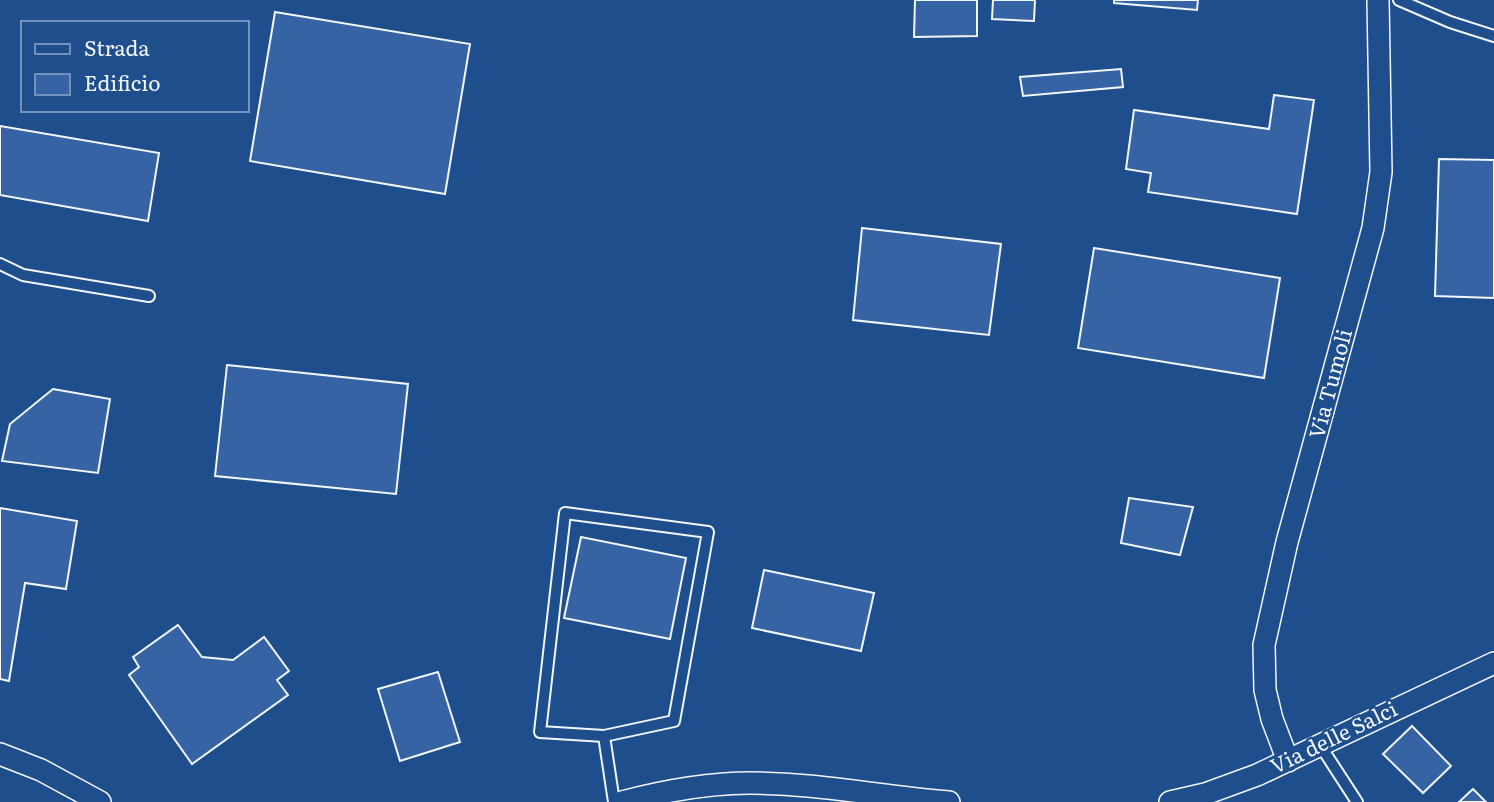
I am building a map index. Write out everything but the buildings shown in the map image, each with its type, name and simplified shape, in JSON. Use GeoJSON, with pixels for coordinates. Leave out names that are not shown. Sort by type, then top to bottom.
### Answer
{"type":"FeatureCollection","features":[{"type":"Feature","properties":{"kind":"street","name":"Via Tumoli"},"geometry":{"type":"LineString","coordinates":[[1288,761],[1272,719],[1265,690],[1264,645],[1287,542],[1377,208],[1381,172],[1378,0]]}},
{"type":"Feature","properties":{"kind":"street","name":"Via delle Salci"},"geometry":{"type":"LineString","coordinates":[[1170,802],[1225,788],[1288,761],[1494,663]]}},
{"type":"Feature","properties":{"kind":"street"},"geometry":{"type":"LineString","coordinates":[[0,754],[41,771],[100,802]]}},
{"type":"Feature","properties":{"kind":"street"},"geometry":{"type":"LineString","coordinates":[[622,802],[691,787],[754,783],[818,787],[949,802]]}},
{"type":"Feature","properties":{"kind":"lane"},"geometry":{"type":"LineString","coordinates":[[1399,0],[1494,37]]}},
{"type":"Feature","properties":{"kind":"lane"},"geometry":{"type":"LineString","coordinates":[[0,264],[23,275],[149,296]]}},
{"type":"Feature","properties":{"kind":"lane"},"geometry":{"type":"LineString","coordinates":[[565,513],[708,532],[674,721],[604,736],[540,732],[565,513]]}},
{"type":"Feature","properties":{"kind":"lane"},"geometry":{"type":"LineString","coordinates":[[604,736],[614,802]]}},
{"type":"Feature","properties":{"kind":"lane"},"geometry":{"type":"LineString","coordinates":[[1320,745],[1357,802]]}}]}
